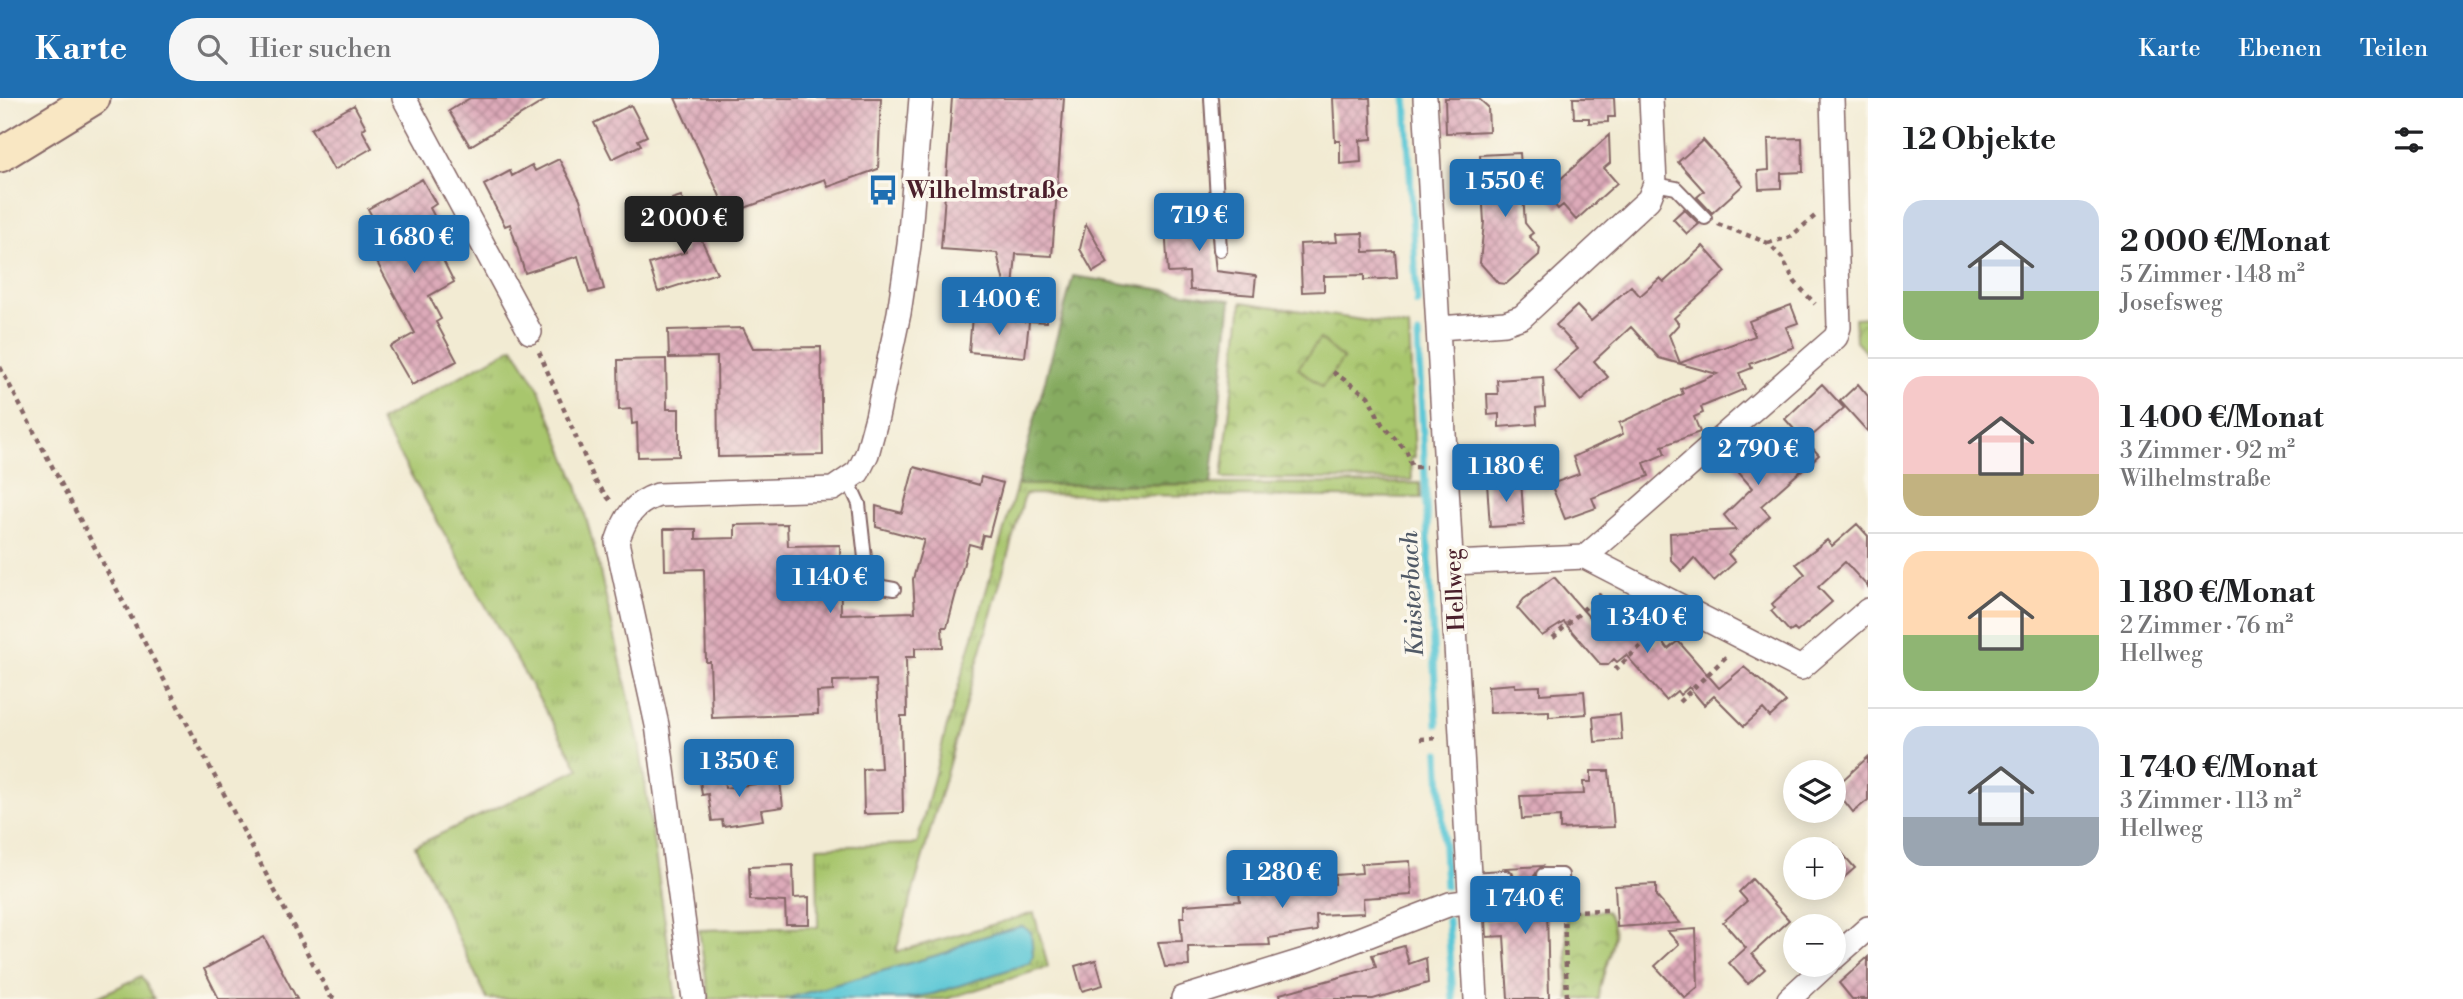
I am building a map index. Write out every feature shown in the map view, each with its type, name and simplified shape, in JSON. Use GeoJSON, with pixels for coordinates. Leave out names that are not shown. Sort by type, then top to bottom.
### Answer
{"type":"FeatureCollection","features":[{"type":"Feature","properties":{"kind":"main road"},"geometry":{"type":"LineString","coordinates":[[0,155],[93,98]]}},
{"type":"Feature","properties":{"kind":"street"},"geometry":{"type":"LineString","coordinates":[[404,98],[530,332]]}},
{"type":"Feature","properties":{"kind":"street"},"geometry":{"type":"LineString","coordinates":[[694,999],[657,725],[617,542],[625,519],[644,499],[658,495],[833,489],[858,472],[867,454],[899,313],[921,98]]}},
{"type":"Feature","properties":{"kind":"street","name":"Hellweg"},"geometry":{"type":"LineString","coordinates":[[1425,98],[1476,999]]}},
{"type":"Feature","properties":{"kind":"street"},"geometry":{"type":"LineString","coordinates":[[1440,328],[1505,323],[1522,317],[1649,199],[1655,184],[1651,98]]}},
{"type":"Feature","properties":{"kind":"street"},"geometry":{"type":"LineString","coordinates":[[1585,556],[1836,337],[1839,327],[1832,98]]}},
{"type":"Feature","properties":{"kind":"street"},"geometry":{"type":"LineString","coordinates":[[1453,563],[1585,556],[1801,668],[1868,610]]}},
{"type":"Feature","properties":{"kind":"street"},"geometry":{"type":"LineString","coordinates":[[1183,998],[1305,960],[1450,904],[1471,890]]}},
{"type":"Feature","properties":{"kind":"street"},"geometry":{"type":"LineString","coordinates":[[1846,947],[1868,928]]}},
{"type":"Feature","properties":{"kind":"street"},"geometry":{"type":"LineString","coordinates":[[1788,999],[1813,977]]}},
{"type":"Feature","properties":{"kind":"lane"},"geometry":{"type":"LineString","coordinates":[[1211,98],[1220,250]]}},
{"type":"Feature","properties":{"kind":"lane"},"geometry":{"type":"LineString","coordinates":[[1655,184],[1676,188],[1705,218]]}},
{"type":"Feature","properties":{"kind":"lane"},"geometry":{"type":"LineString","coordinates":[[849,480],[859,505],[867,576],[877,586],[894,589]]}},
{"type":"Feature","properties":{"kind":"lane"},"geometry":{"type":"LineString","coordinates":[[1542,875],[1562,875],[1563,904]]}},
{"type":"Feature","properties":{"kind":"lane"},"geometry":{"type":"LineString","coordinates":[[1471,890],[1505,877]]}},
{"type":"Feature","properties":{"kind":"path"},"geometry":{"type":"LineString","coordinates":[[1768,243],[1790,237],[1824,209],[1836,208]]}},
{"type":"Feature","properties":{"kind":"path"},"geometry":{"type":"LineString","coordinates":[[1705,218],[1768,243],[1782,258],[1795,282],[1839,327]]}},
{"type":"Feature","properties":{"kind":"path"},"geometry":{"type":"LineString","coordinates":[[530,332],[596,481],[625,519]]}},
{"type":"Feature","properties":{"kind":"path"},"geometry":{"type":"LineString","coordinates":[[0,367],[330,996],[336,999]]}},
{"type":"Feature","properties":{"kind":"path"},"geometry":{"type":"LineString","coordinates":[[1333,372],[1368,396],[1382,424],[1407,452],[1412,467]]}},
{"type":"Feature","properties":{"kind":"path"},"geometry":{"type":"LineString","coordinates":[[1553,638],[1609,586],[1616,573]]}},
{"type":"Feature","properties":{"kind":"path"},"geometry":{"type":"LineString","coordinates":[[1615,670],[1671,618],[1678,605]]}},
{"type":"Feature","properties":{"kind":"path"},"geometry":{"type":"LineString","coordinates":[[1679,702],[1734,650],[1740,637]]}},
{"type":"Feature","properties":{"kind":"path"},"geometry":{"type":"LineString","coordinates":[[1420,739],[1429,738]]}},
{"type":"Feature","properties":{"kind":"path"},"geometry":{"type":"LineString","coordinates":[[1556,999],[1567,999],[1563,904],[1607,910]]}},
{"type":"Feature","properties":{"kind":"green space"},"geometry":{"type":"Polygon","coordinates":[[[1073,276],[1231,300],[1211,484],[1017,485],[1073,276]]]}},
{"type":"Feature","properties":{"kind":"green space"},"geometry":{"type":"Polygon","coordinates":[[[1242,302],[1409,327],[1415,457],[1411,458],[1412,480],[1222,478],[1242,302]]]}},
{"type":"Feature","properties":{"kind":"green space"},"geometry":{"type":"Polygon","coordinates":[[[1868,317],[1868,354],[1856,341],[1855,318],[1868,317]]]}},
{"type":"Feature","properties":{"kind":"green space"},"geometry":{"type":"Polygon","coordinates":[[[1320,339],[1343,359],[1322,387],[1298,368],[1320,339]]]}},
{"type":"Feature","properties":{"kind":"green space"},"geometry":{"type":"Polygon","coordinates":[[[513,347],[538,387],[576,482],[595,550],[639,742],[676,999],[487,999],[415,846],[579,769],[380,421],[513,347]]]}},
{"type":"Feature","properties":{"kind":"green space"},"geometry":{"type":"Polygon","coordinates":[[[1420,483],[1421,498],[1025,494],[896,952],[1034,913],[1048,967],[946,999],[709,999],[699,930],[818,927],[817,847],[917,844],[947,726],[1017,485],[1420,483]]]}},
{"type":"Feature","properties":{"kind":"green space"},"geometry":{"type":"Polygon","coordinates":[[[1606,911],[1614,932],[1599,999],[1569,999],[1566,913],[1606,911]]]}},
{"type":"Feature","properties":{"kind":"green space"},"geometry":{"type":"Polygon","coordinates":[[[142,976],[154,999],[93,999],[142,976]]]}},
{"type":"Feature","properties":{"kind":"water"},"geometry":{"type":"Polygon","coordinates":[[[1022,926],[1031,932],[1033,955],[1030,963],[933,994],[905,999],[785,999],[948,952],[968,941],[1022,926]]]}},
{"type":"Feature","properties":{"kind":"building"},"geometry":{"type":"Polygon","coordinates":[[[470,98],[549,98],[470,146],[449,111],[470,98]]]}},
{"type":"Feature","properties":{"kind":"building"},"geometry":{"type":"Polygon","coordinates":[[[675,98],[881,98],[878,169],[828,187],[825,179],[728,214],[675,98]]]}},
{"type":"Feature","properties":{"kind":"building"},"geometry":{"type":"Polygon","coordinates":[[[952,98],[1064,98],[1052,256],[1016,254],[1012,300],[1008,300],[997,253],[941,249],[952,98]]]}},
{"type":"Feature","properties":{"kind":"building"},"geometry":{"type":"Polygon","coordinates":[[[1333,98],[1370,98],[1372,139],[1360,140],[1361,162],[1340,164],[1340,141],[1335,141],[1333,98]]]}},
{"type":"Feature","properties":{"kind":"building"},"geometry":{"type":"Polygon","coordinates":[[[1445,98],[1478,98],[1488,107],[1489,131],[1446,133],[1445,98]]]}},
{"type":"Feature","properties":{"kind":"building"},"geometry":{"type":"Polygon","coordinates":[[[1573,98],[1614,98],[1615,117],[1608,117],[1608,122],[1589,123],[1589,118],[1574,118],[1573,98]]]}},
{"type":"Feature","properties":{"kind":"building"},"geometry":{"type":"Polygon","coordinates":[[[354,105],[366,127],[362,130],[372,148],[334,170],[311,129],[354,105]]]}},
{"type":"Feature","properties":{"kind":"building"},"geometry":{"type":"Polygon","coordinates":[[[631,105],[647,136],[638,140],[641,145],[612,159],[594,123],[631,105]]]}},
{"type":"Feature","properties":{"kind":"building"},"geometry":{"type":"Polygon","coordinates":[[[1609,135],[1610,163],[1604,168],[1617,183],[1576,220],[1563,205],[1558,209],[1545,193],[1609,135]]]}},
{"type":"Feature","properties":{"kind":"building"},"geometry":{"type":"Polygon","coordinates":[[[1802,138],[1803,172],[1781,173],[1781,188],[1759,189],[1758,171],[1769,170],[1768,139],[1802,138]]]}},
{"type":"Feature","properties":{"kind":"building"},"geometry":{"type":"Polygon","coordinates":[[[1703,140],[1743,185],[1712,213],[1697,197],[1704,191],[1678,162],[1703,140]]]}},
{"type":"Feature","properties":{"kind":"building"},"geometry":{"type":"Polygon","coordinates":[[[1520,153],[1525,223],[1533,233],[1529,236],[1540,248],[1539,255],[1506,284],[1498,283],[1480,263],[1484,222],[1480,155],[1520,153]]]}},
{"type":"Feature","properties":{"kind":"building"},"geometry":{"type":"Polygon","coordinates":[[[559,159],[580,199],[604,289],[589,293],[578,256],[525,273],[510,224],[505,226],[484,185],[510,171],[512,176],[532,165],[535,171],[559,159]]]}},
{"type":"Feature","properties":{"kind":"building"},"geometry":{"type":"Polygon","coordinates":[[[422,179],[436,204],[430,208],[447,240],[436,246],[454,282],[429,296],[441,319],[436,322],[457,361],[412,385],[390,347],[415,333],[364,238],[379,229],[368,209],[422,179]]]}},
{"type":"Feature","properties":{"kind":"building"},"geometry":{"type":"Polygon","coordinates":[[[681,196],[717,273],[658,292],[649,264],[686,252],[672,199],[681,196]]]}},
{"type":"Feature","properties":{"kind":"building"},"geometry":{"type":"Polygon","coordinates":[[[1209,207],[1216,271],[1256,276],[1254,295],[1190,290],[1189,272],[1168,273],[1164,210],[1209,207]]]}},
{"type":"Feature","properties":{"kind":"building"},"geometry":{"type":"Polygon","coordinates":[[[1684,209],[1699,224],[1687,234],[1673,219],[1684,209]]]}},
{"type":"Feature","properties":{"kind":"building"},"geometry":{"type":"Polygon","coordinates":[[[1086,224],[1108,263],[1093,272],[1080,249],[1086,224]]]}},
{"type":"Feature","properties":{"kind":"building"},"geometry":{"type":"Polygon","coordinates":[[[1363,233],[1364,252],[1395,251],[1397,278],[1364,280],[1364,275],[1324,276],[1324,291],[1302,292],[1300,244],[1337,242],[1336,234],[1363,233]]]}},
{"type":"Feature","properties":{"kind":"building"},"geometry":{"type":"Polygon","coordinates":[[[1703,246],[1726,272],[1674,318],[1679,324],[1669,335],[1680,363],[1755,336],[1749,321],[1791,305],[1798,323],[1786,327],[1794,347],[1750,364],[1752,368],[1739,373],[1745,389],[1701,407],[1703,413],[1694,417],[1700,432],[1662,446],[1665,454],[1644,463],[1649,476],[1592,498],[1596,508],[1565,519],[1551,484],[1579,474],[1573,457],[1623,434],[1619,423],[1683,394],[1681,389],[1717,374],[1659,358],[1631,327],[1594,361],[1608,377],[1581,401],[1554,370],[1578,349],[1556,325],[1577,306],[1591,321],[1631,286],[1640,296],[1660,278],[1664,282],[1703,246]]]}},
{"type":"Feature","properties":{"kind":"building"},"geometry":{"type":"Polygon","coordinates":[[[1031,300],[1049,301],[1047,322],[1029,321],[1031,300]]]}},
{"type":"Feature","properties":{"kind":"building"},"geometry":{"type":"Polygon","coordinates":[[[972,316],[1029,322],[1025,357],[969,352],[972,316]]]}},
{"type":"Feature","properties":{"kind":"building"},"geometry":{"type":"Polygon","coordinates":[[[743,328],[753,348],[821,347],[823,455],[718,457],[717,357],[669,358],[668,330],[743,328]]]}},
{"type":"Feature","properties":{"kind":"building"},"geometry":{"type":"Polygon","coordinates":[[[666,359],[667,409],[679,409],[679,456],[638,457],[637,423],[632,424],[631,409],[619,410],[618,360],[666,359]]]}},
{"type":"Feature","properties":{"kind":"building"},"geometry":{"type":"Polygon","coordinates":[[[1543,377],[1545,407],[1536,408],[1537,424],[1499,427],[1499,414],[1488,415],[1487,394],[1498,394],[1497,380],[1543,377]]]}},
{"type":"Feature","properties":{"kind":"building"},"geometry":{"type":"Polygon","coordinates":[[[1822,384],[1844,408],[1806,441],[1819,455],[1761,506],[1770,516],[1728,554],[1735,562],[1714,581],[1694,558],[1682,571],[1671,560],[1670,533],[1736,530],[1724,515],[1752,488],[1734,467],[1754,449],[1762,458],[1794,429],[1785,419],[1822,384]]]}},
{"type":"Feature","properties":{"kind":"building"},"geometry":{"type":"Polygon","coordinates":[[[1858,384],[1868,396],[1868,432],[1840,401],[1858,384]]]}},
{"type":"Feature","properties":{"kind":"building"},"geometry":{"type":"Polygon","coordinates":[[[914,467],[979,485],[981,477],[1003,483],[989,536],[983,535],[980,547],[969,544],[947,627],[942,627],[943,647],[915,648],[915,657],[906,657],[907,716],[901,716],[903,813],[864,814],[863,769],[881,768],[876,680],[833,681],[833,691],[817,692],[818,714],[712,718],[710,662],[706,662],[704,569],[665,570],[664,529],[696,529],[696,539],[735,538],[735,525],[787,524],[788,546],[840,545],[841,614],[915,612],[913,579],[924,540],[876,527],[876,506],[902,513],[914,467]]]}},
{"type":"Feature","properties":{"kind":"building"},"geometry":{"type":"Polygon","coordinates":[[[1521,480],[1524,525],[1490,527],[1487,483],[1521,480]]]}},
{"type":"Feature","properties":{"kind":"building"},"geometry":{"type":"Polygon","coordinates":[[[1857,524],[1868,536],[1868,587],[1845,562],[1818,587],[1832,602],[1797,632],[1794,629],[1790,632],[1771,611],[1775,608],[1772,604],[1805,574],[1796,564],[1827,540],[1832,546],[1857,524]]]}},
{"type":"Feature","properties":{"kind":"building"},"geometry":{"type":"Polygon","coordinates":[[[1554,577],[1595,624],[1616,608],[1650,648],[1660,639],[1668,649],[1678,641],[1719,688],[1744,667],[1786,702],[1770,717],[1763,709],[1744,726],[1714,696],[1704,705],[1689,687],[1680,695],[1677,691],[1666,700],[1626,655],[1617,662],[1614,659],[1608,665],[1601,665],[1564,622],[1542,636],[1517,608],[1524,599],[1554,577]]]}},
{"type":"Feature","properties":{"kind":"building"},"geometry":{"type":"Polygon","coordinates":[[[1515,684],[1515,687],[1540,686],[1540,694],[1584,691],[1586,714],[1549,717],[1549,711],[1490,713],[1488,686],[1515,684]]]}},
{"type":"Feature","properties":{"kind":"building"},"geometry":{"type":"Polygon","coordinates":[[[1620,714],[1622,740],[1595,742],[1593,717],[1620,714]]]}},
{"type":"Feature","properties":{"kind":"building"},"geometry":{"type":"Polygon","coordinates":[[[1868,757],[1868,800],[1853,812],[1846,803],[1846,777],[1868,757]]]}},
{"type":"Feature","properties":{"kind":"building"},"geometry":{"type":"Polygon","coordinates":[[[723,770],[725,788],[780,781],[783,807],[761,810],[763,820],[723,826],[722,820],[712,821],[708,794],[702,795],[699,773],[723,770]]]}},
{"type":"Feature","properties":{"kind":"building"},"geometry":{"type":"Polygon","coordinates":[[[1591,771],[1609,771],[1614,827],[1560,829],[1560,817],[1522,819],[1520,796],[1584,794],[1583,782],[1591,782],[1591,771]]]}},
{"type":"Feature","properties":{"kind":"building"},"geometry":{"type":"Polygon","coordinates":[[[1846,858],[1855,868],[1846,876],[1846,858]]]}},
{"type":"Feature","properties":{"kind":"building"},"geometry":{"type":"Polygon","coordinates":[[[1410,861],[1412,895],[1363,898],[1364,913],[1316,915],[1317,931],[1269,938],[1270,945],[1188,947],[1189,966],[1165,967],[1158,942],[1182,941],[1180,917],[1184,917],[1184,905],[1240,901],[1239,892],[1266,888],[1335,884],[1335,875],[1362,873],[1361,864],[1410,861]]]}},
{"type":"Feature","properties":{"kind":"building"},"geometry":{"type":"Polygon","coordinates":[[[793,865],[794,898],[809,897],[809,924],[786,924],[785,902],[750,900],[749,867],[793,865]]]}},
{"type":"Feature","properties":{"kind":"building"},"geometry":{"type":"Polygon","coordinates":[[[1542,866],[1534,876],[1543,884],[1544,906],[1547,906],[1549,999],[1511,999],[1508,998],[1504,936],[1487,937],[1486,921],[1507,918],[1505,886],[1514,877],[1512,872],[1505,868],[1542,866]]]}},
{"type":"Feature","properties":{"kind":"building"},"geometry":{"type":"Polygon","coordinates":[[[1752,879],[1784,914],[1783,926],[1752,954],[1765,969],[1748,984],[1729,963],[1746,948],[1723,922],[1747,901],[1739,892],[1752,879]]]}},
{"type":"Feature","properties":{"kind":"building"},"geometry":{"type":"Polygon","coordinates":[[[1656,884],[1656,896],[1680,923],[1617,927],[1615,886],[1656,884]]]}},
{"type":"Feature","properties":{"kind":"building"},"geometry":{"type":"Polygon","coordinates":[[[1696,929],[1698,987],[1685,998],[1655,966],[1679,944],[1667,931],[1696,929]]]}},
{"type":"Feature","properties":{"kind":"building"},"geometry":{"type":"Polygon","coordinates":[[[264,937],[297,999],[219,999],[204,969],[264,937]]]}},
{"type":"Feature","properties":{"kind":"building"},"geometry":{"type":"Polygon","coordinates":[[[1404,946],[1409,964],[1426,958],[1428,983],[1373,999],[1281,999],[1280,994],[1376,967],[1372,955],[1404,946]]]}},
{"type":"Feature","properties":{"kind":"building"},"geometry":{"type":"Polygon","coordinates":[[[1868,957],[1868,999],[1852,999],[1839,983],[1868,957]]]}},
{"type":"Feature","properties":{"kind":"building"},"geometry":{"type":"Polygon","coordinates":[[[1096,960],[1103,985],[1082,991],[1075,966],[1096,960]]]}},
{"type":"Feature","properties":{"kind":"waterway","name":"Knisterbach"},"geometry":{"type":"LineString","coordinates":[[1406,98],[1417,303]]}},
{"type":"Feature","properties":{"kind":"waterway","name":"Knisterbach"},"geometry":{"type":"LineString","coordinates":[[1418,335],[1437,724]]}},
{"type":"Feature","properties":{"kind":"waterway","name":"Knisterbach"},"geometry":{"type":"LineString","coordinates":[[1439,753],[1446,886]]}},
{"type":"Feature","properties":{"kind":"waterway","name":"Knisterbach"},"geometry":{"type":"LineString","coordinates":[[1448,920],[1453,999]]}},
{"type":"Feature","properties":{"kind":"place","name":"Wilhelmstraße"},"geometry":{"type":"Point","coordinates":[883,190]}}]}
